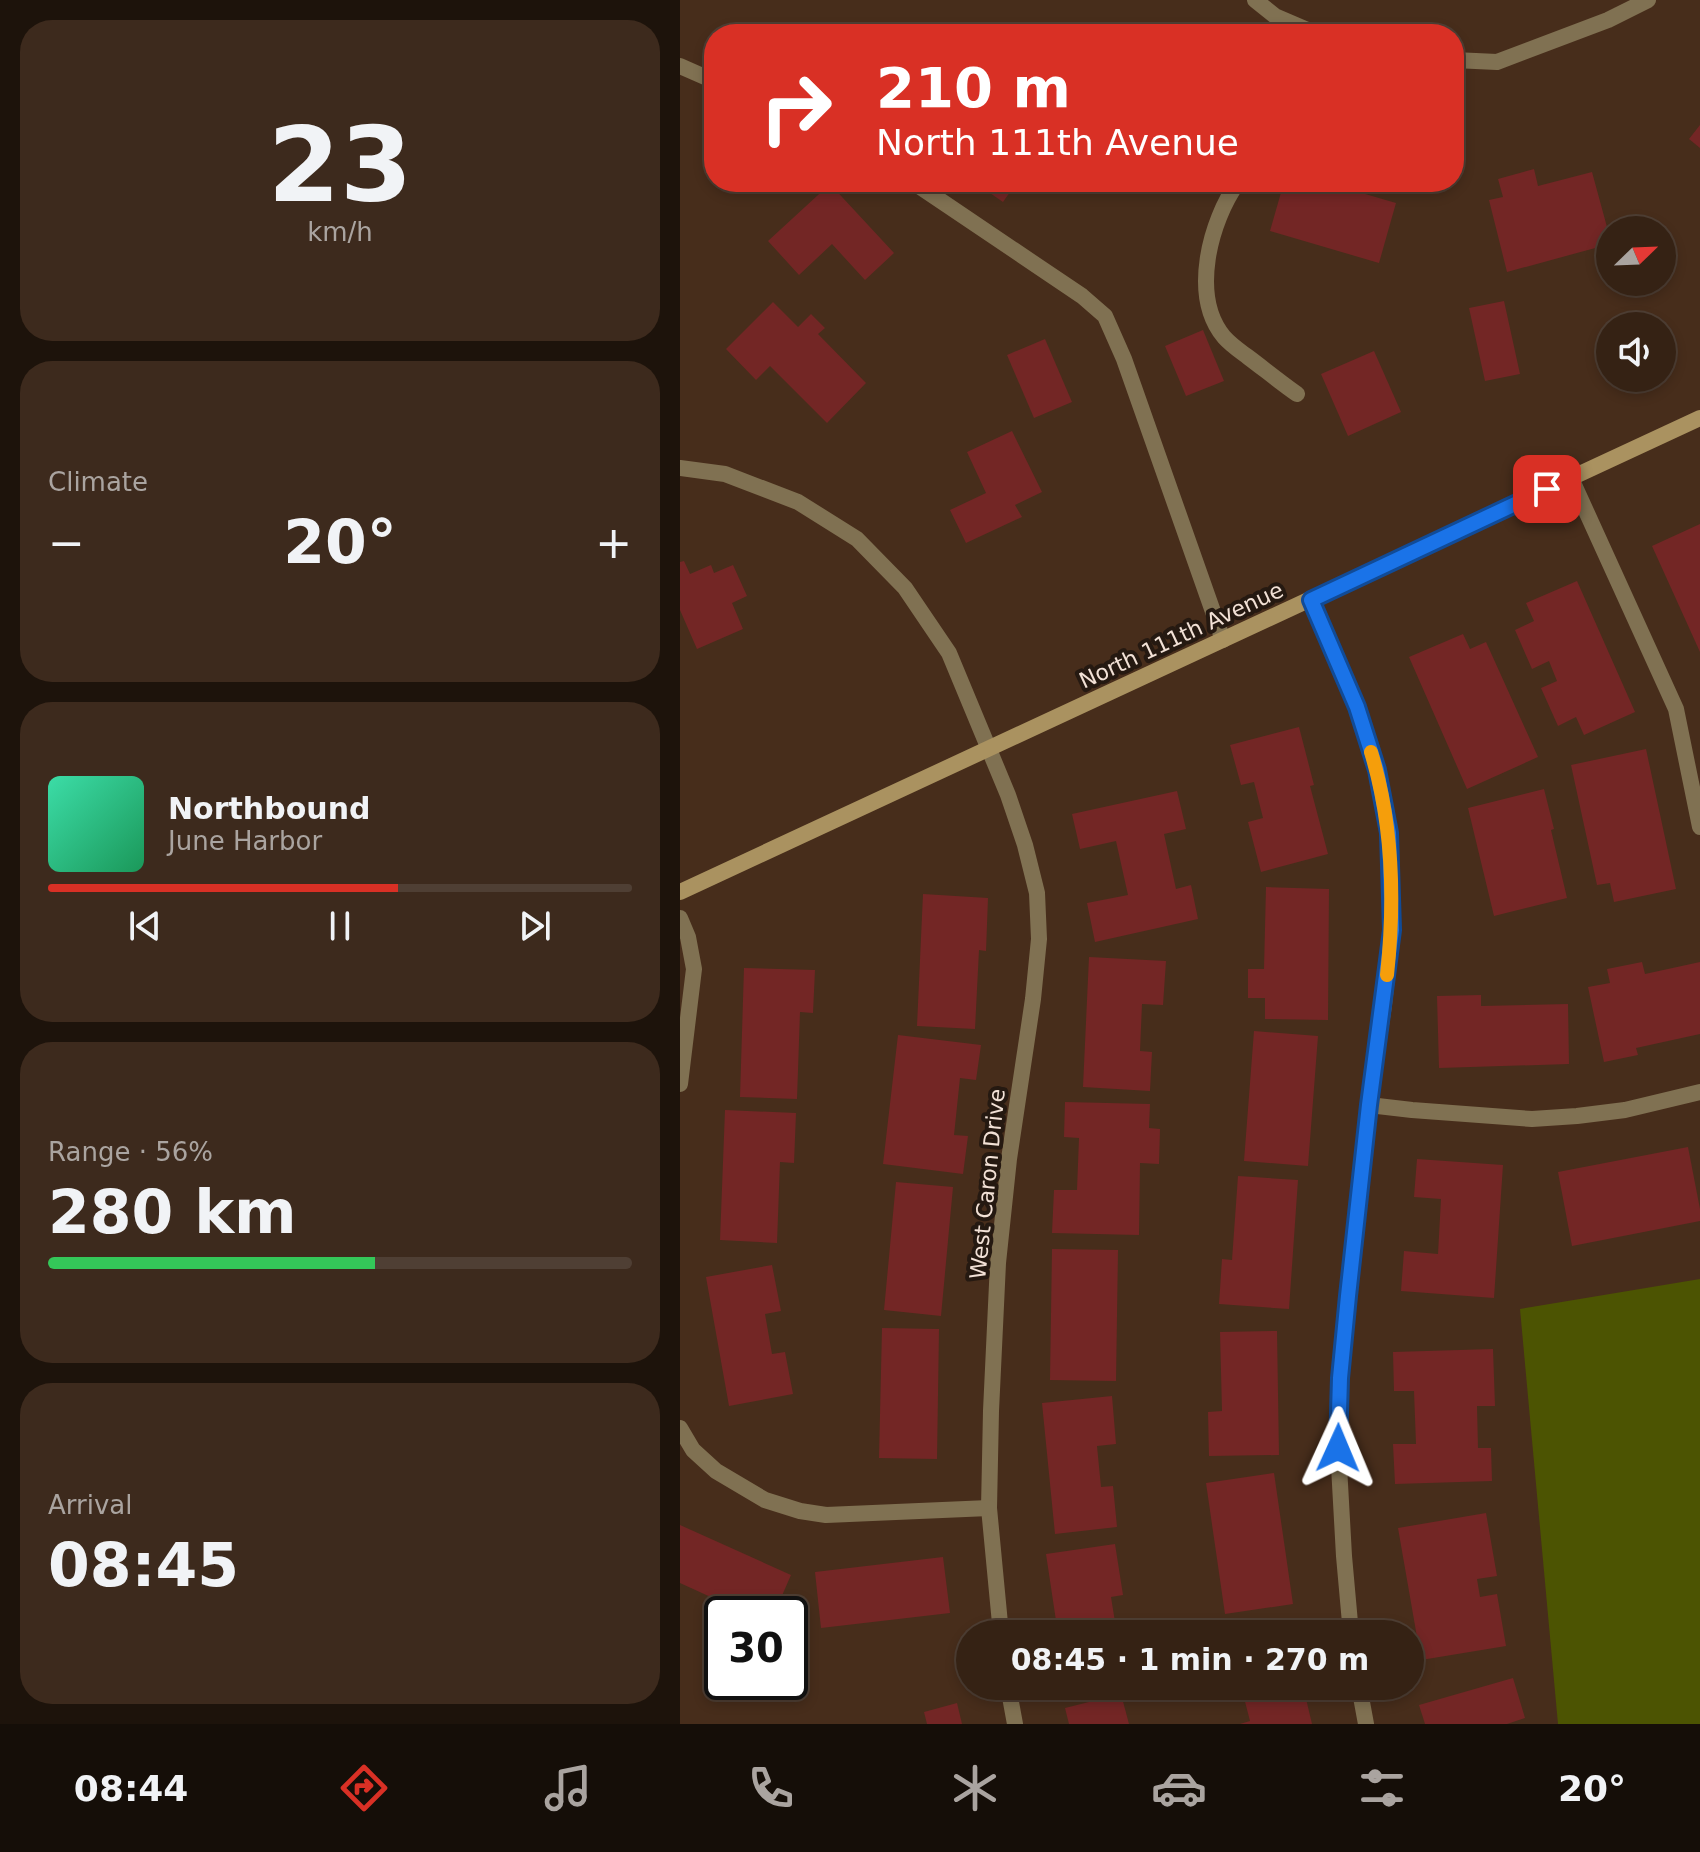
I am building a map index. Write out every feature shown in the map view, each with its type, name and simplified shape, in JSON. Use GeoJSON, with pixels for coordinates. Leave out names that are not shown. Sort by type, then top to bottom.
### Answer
{"type":"FeatureCollection","features":[{"type":"Feature","properties":{"kind":"street"},"geometry":{"type":"LineString","coordinates":[[1255,0],[1275,16],[1294,24]]}},
{"type":"Feature","properties":{"kind":"street"},"geometry":{"type":"LineString","coordinates":[[1464,60],[1497,62],[1608,20],[1648,0]]}},
{"type":"Feature","properties":{"kind":"street"},"geometry":{"type":"LineString","coordinates":[[680,66],[704,77]]}},
{"type":"Feature","properties":{"kind":"street"},"geometry":{"type":"LineString","coordinates":[[928,192],[1082,296],[1105,316],[1124,359],[1223,640]]}},
{"type":"Feature","properties":{"kind":"street"},"geometry":{"type":"LineString","coordinates":[[1230,192],[1212,241],[1206,294],[1218,329],[1227,341],[1297,394]]}},
{"type":"Feature","properties":{"kind":"street","name":"North 111th Avenue"},"geometry":{"type":"LineString","coordinates":[[680,892],[1700,418]]}},
{"type":"Feature","properties":{"kind":"street","name":"West Caron Drive"},"geometry":{"type":"LineString","coordinates":[[680,468],[725,474],[798,502],[857,539],[905,588],[949,653],[1008,795],[1025,845],[1037,893],[1039,939],[998,1263],[989,1508],[1000,1620]]}},
{"type":"Feature","properties":{"kind":"street"},"geometry":{"type":"LineString","coordinates":[[1571,478],[1676,709],[1700,827]]}},
{"type":"Feature","properties":{"kind":"street"},"geometry":{"type":"LineString","coordinates":[[1311,600],[1357,707],[1377,770],[1389,833],[1392,930],[1369,1105],[1340,1378],[1338,1448],[1350,1620]]}},
{"type":"Feature","properties":{"kind":"street"},"geometry":{"type":"LineString","coordinates":[[680,918],[688,937],[694,969],[680,1084]]}},
{"type":"Feature","properties":{"kind":"street"},"geometry":{"type":"LineString","coordinates":[[1369,1105],[1532,1119],[1625,1110],[1700,1092]]}},
{"type":"Feature","properties":{"kind":"street"},"geometry":{"type":"LineString","coordinates":[[680,1428],[693,1450],[716,1471],[765,1500],[800,1511],[826,1515],[989,1508]]}},
{"type":"Feature","properties":{"kind":"street"},"geometry":{"type":"LineString","coordinates":[[1011,1700],[1015,1724]]}},
{"type":"Feature","properties":{"kind":"street"},"geometry":{"type":"LineString","coordinates":[[1362,1700],[1366,1724]]}},
{"type":"Feature","properties":{"kind":"green space"},"geometry":{"type":"Polygon","coordinates":[[[1700,1279],[1700,1724],[1558,1724],[1520,1309],[1700,1279]]]}},
{"type":"Feature","properties":{"kind":"building"},"geometry":{"type":"Polygon","coordinates":[[[1700,125],[1700,148],[1689,139],[1700,125]]]}},
{"type":"Feature","properties":{"kind":"building"},"geometry":{"type":"Polygon","coordinates":[[[1534,169],[1538,186],[1592,172],[1604,216],[1596,216],[1596,248],[1507,272],[1489,200],[1503,197],[1498,179],[1534,169]]]}},
{"type":"Feature","properties":{"kind":"building"},"geometry":{"type":"Polygon","coordinates":[[[821,192],[837,192],[894,253],[865,280],[832,244],[799,275],[768,241],[821,192]]]}},
{"type":"Feature","properties":{"kind":"building"},"geometry":{"type":"Polygon","coordinates":[[[988,192],[1010,192],[1003,202],[988,192]]]}},
{"type":"Feature","properties":{"kind":"building"},"geometry":{"type":"Polygon","coordinates":[[[1281,192],[1358,192],[1396,203],[1379,263],[1270,231],[1281,192]]]}},
{"type":"Feature","properties":{"kind":"building"},"geometry":{"type":"Polygon","coordinates":[[[1504,301],[1520,374],[1485,381],[1469,308],[1504,301]]]}},
{"type":"Feature","properties":{"kind":"building"},"geometry":{"type":"Polygon","coordinates":[[[773,302],[798,327],[811,314],[825,328],[818,334],[866,383],[827,423],[770,366],[756,380],[726,349],[773,302]]]}},
{"type":"Feature","properties":{"kind":"building"},"geometry":{"type":"Polygon","coordinates":[[[1203,330],[1224,381],[1186,396],[1165,346],[1203,330]]]}},
{"type":"Feature","properties":{"kind":"building"},"geometry":{"type":"Polygon","coordinates":[[[1045,339],[1072,402],[1034,418],[1007,355],[1045,339]]]}},
{"type":"Feature","properties":{"kind":"building"},"geometry":{"type":"Polygon","coordinates":[[[1374,351],[1401,412],[1348,436],[1321,374],[1374,351]]]}},
{"type":"Feature","properties":{"kind":"building"},"geometry":{"type":"Polygon","coordinates":[[[1012,431],[1042,492],[1015,505],[1022,517],[966,543],[950,510],[986,493],[967,452],[1012,431]]]}},
{"type":"Feature","properties":{"kind":"building"},"geometry":{"type":"Polygon","coordinates":[[[1700,524],[1700,652],[1652,546],[1700,524]]]}},
{"type":"Feature","properties":{"kind":"building"},"geometry":{"type":"Polygon","coordinates":[[[684,561],[690,574],[711,565],[714,573],[733,565],[747,596],[732,603],[743,629],[697,649],[680,610],[680,562],[684,561]]]}},
{"type":"Feature","properties":{"kind":"building"},"geometry":{"type":"Polygon","coordinates":[[[1577,581],[1635,712],[1584,735],[1576,717],[1558,726],[1541,688],[1557,681],[1549,661],[1532,669],[1515,630],[1534,621],[1526,603],[1577,581]]]}},
{"type":"Feature","properties":{"kind":"building"},"geometry":{"type":"Polygon","coordinates":[[[1463,634],[1470,649],[1486,642],[1538,757],[1467,789],[1409,657],[1463,634]]]}},
{"type":"Feature","properties":{"kind":"building"},"geometry":{"type":"Polygon","coordinates":[[[1299,727],[1314,785],[1310,786],[1328,854],[1261,872],[1248,822],[1263,818],[1254,782],[1241,785],[1230,745],[1299,727]]]}},
{"type":"Feature","properties":{"kind":"building"},"geometry":{"type":"Polygon","coordinates":[[[1646,749],[1676,889],[1614,902],[1610,883],[1597,885],[1571,765],[1646,749]]]}},
{"type":"Feature","properties":{"kind":"building"},"geometry":{"type":"Polygon","coordinates":[[[1544,789],[1567,898],[1494,916],[1468,808],[1544,789]]]}},
{"type":"Feature","properties":{"kind":"building"},"geometry":{"type":"Polygon","coordinates":[[[1177,791],[1186,829],[1164,834],[1176,889],[1191,885],[1198,919],[1095,942],[1087,903],[1128,895],[1116,841],[1080,849],[1072,814],[1177,791]]]}},
{"type":"Feature","properties":{"kind":"building"},"geometry":{"type":"Polygon","coordinates":[[[1266,887],[1329,889],[1328,1020],[1265,1019],[1265,998],[1248,998],[1248,969],[1264,969],[1266,887]]]}},
{"type":"Feature","properties":{"kind":"building"},"geometry":{"type":"Polygon","coordinates":[[[923,894],[988,898],[986,951],[979,950],[975,1029],[917,1026],[923,894]]]}},
{"type":"Feature","properties":{"kind":"building"},"geometry":{"type":"Polygon","coordinates":[[[1089,957],[1166,961],[1163,1005],[1142,1004],[1140,1051],[1152,1052],[1150,1091],[1083,1087],[1089,957]]]}},
{"type":"Feature","properties":{"kind":"building"},"geometry":{"type":"Polygon","coordinates":[[[1642,962],[1645,974],[1700,962],[1700,1034],[1636,1048],[1638,1055],[1604,1062],[1588,987],[1610,983],[1607,969],[1642,962]]]}},
{"type":"Feature","properties":{"kind":"building"},"geometry":{"type":"Polygon","coordinates":[[[744,968],[815,970],[813,1013],[800,1012],[797,1099],[740,1097],[744,968]]]}},
{"type":"Feature","properties":{"kind":"building"},"geometry":{"type":"Polygon","coordinates":[[[1481,995],[1481,1006],[1568,1004],[1569,1064],[1439,1068],[1437,996],[1481,995]]]}},
{"type":"Feature","properties":{"kind":"building"},"geometry":{"type":"Polygon","coordinates":[[[1254,1031],[1318,1036],[1308,1166],[1244,1161],[1254,1031]]]}},
{"type":"Feature","properties":{"kind":"building"},"geometry":{"type":"Polygon","coordinates":[[[898,1035],[981,1045],[976,1080],[960,1078],[954,1135],[968,1136],[963,1174],[883,1164],[898,1035]]]}},
{"type":"Feature","properties":{"kind":"building"},"geometry":{"type":"Polygon","coordinates":[[[1065,1102],[1150,1104],[1149,1128],[1160,1129],[1159,1164],[1140,1163],[1139,1235],[1052,1233],[1054,1190],[1077,1190],[1079,1138],[1064,1137],[1065,1102]]]}},
{"type":"Feature","properties":{"kind":"building"},"geometry":{"type":"Polygon","coordinates":[[[725,1110],[796,1113],[794,1163],[780,1162],[777,1243],[720,1240],[725,1110]]]}},
{"type":"Feature","properties":{"kind":"building"},"geometry":{"type":"Polygon","coordinates":[[[1688,1147],[1700,1221],[1572,1246],[1558,1172],[1688,1147]]]}},
{"type":"Feature","properties":{"kind":"building"},"geometry":{"type":"Polygon","coordinates":[[[1417,1159],[1503,1165],[1494,1298],[1401,1291],[1404,1251],[1438,1254],[1441,1199],[1414,1197],[1417,1159]]]}},
{"type":"Feature","properties":{"kind":"building"},"geometry":{"type":"Polygon","coordinates":[[[1238,1176],[1298,1180],[1289,1309],[1219,1304],[1222,1259],[1232,1260],[1238,1176]]]}},
{"type":"Feature","properties":{"kind":"building"},"geometry":{"type":"Polygon","coordinates":[[[896,1182],[953,1187],[941,1316],[884,1310],[896,1182]]]}},
{"type":"Feature","properties":{"kind":"building"},"geometry":{"type":"Polygon","coordinates":[[[1052,1249],[1118,1250],[1116,1381],[1050,1380],[1052,1249]]]}},
{"type":"Feature","properties":{"kind":"building"},"geometry":{"type":"Polygon","coordinates":[[[772,1265],[781,1311],[765,1314],[772,1354],[785,1352],[793,1394],[729,1406],[706,1277],[772,1265]]]}},
{"type":"Feature","properties":{"kind":"building"},"geometry":{"type":"Polygon","coordinates":[[[882,1328],[939,1329],[937,1459],[879,1458],[882,1328]]]}},
{"type":"Feature","properties":{"kind":"building"},"geometry":{"type":"Polygon","coordinates":[[[1277,1331],[1279,1455],[1209,1456],[1208,1412],[1222,1411],[1220,1332],[1277,1331]]]}},
{"type":"Feature","properties":{"kind":"building"},"geometry":{"type":"Polygon","coordinates":[[[1493,1349],[1495,1406],[1477,1406],[1478,1448],[1491,1448],[1492,1481],[1395,1484],[1393,1444],[1416,1444],[1414,1391],[1394,1391],[1393,1352],[1493,1349]]]}},
{"type":"Feature","properties":{"kind":"building"},"geometry":{"type":"Polygon","coordinates":[[[1112,1396],[1116,1444],[1097,1446],[1101,1487],[1113,1486],[1117,1527],[1055,1534],[1042,1403],[1112,1396]]]}},
{"type":"Feature","properties":{"kind":"building"},"geometry":{"type":"Polygon","coordinates":[[[1274,1473],[1293,1604],[1225,1614],[1206,1483],[1274,1473]]]}},
{"type":"Feature","properties":{"kind":"building"},"geometry":{"type":"Polygon","coordinates":[[[1486,1513],[1497,1576],[1477,1579],[1480,1597],[1497,1594],[1506,1646],[1424,1660],[1424,1620],[1414,1620],[1398,1528],[1486,1513]]]}},
{"type":"Feature","properties":{"kind":"building"},"geometry":{"type":"Polygon","coordinates":[[[680,1525],[791,1575],[782,1596],[709,1596],[680,1583],[680,1525]]]}},
{"type":"Feature","properties":{"kind":"building"},"geometry":{"type":"Polygon","coordinates":[[[1115,1544],[1123,1595],[1111,1597],[1115,1620],[1056,1620],[1046,1554],[1115,1544]]]}},
{"type":"Feature","properties":{"kind":"building"},"geometry":{"type":"Polygon","coordinates":[[[943,1557],[950,1613],[821,1628],[815,1572],[943,1557]]]}},
{"type":"Feature","properties":{"kind":"building"},"geometry":{"type":"Polygon","coordinates":[[[1513,1678],[1525,1718],[1507,1724],[1425,1724],[1419,1705],[1513,1678]]]}},
{"type":"Feature","properties":{"kind":"building"},"geometry":{"type":"Polygon","coordinates":[[[1097,1700],[1123,1700],[1129,1724],[1069,1724],[1065,1708],[1097,1700]]]}},
{"type":"Feature","properties":{"kind":"building"},"geometry":{"type":"Polygon","coordinates":[[[1245,1700],[1306,1700],[1312,1724],[1240,1724],[1250,1721],[1245,1700]]]}},
{"type":"Feature","properties":{"kind":"building"},"geometry":{"type":"Polygon","coordinates":[[[957,1703],[962,1724],[927,1724],[924,1712],[957,1703]]]}},
{"type":"Feature","properties":{"kind":"slow traffic"},"geometry":{"type":"LineString","coordinates":[[1371,752],[1389,833],[1392,930],[1387,975]]}},
{"type":"Feature","properties":{"kind":"route"},"geometry":{"type":"LineString","coordinates":[[1338,1448],[1340,1378],[1348,1296],[1392,930],[1389,833],[1377,770],[1357,707],[1311,600],[1547,489]]}}]}
